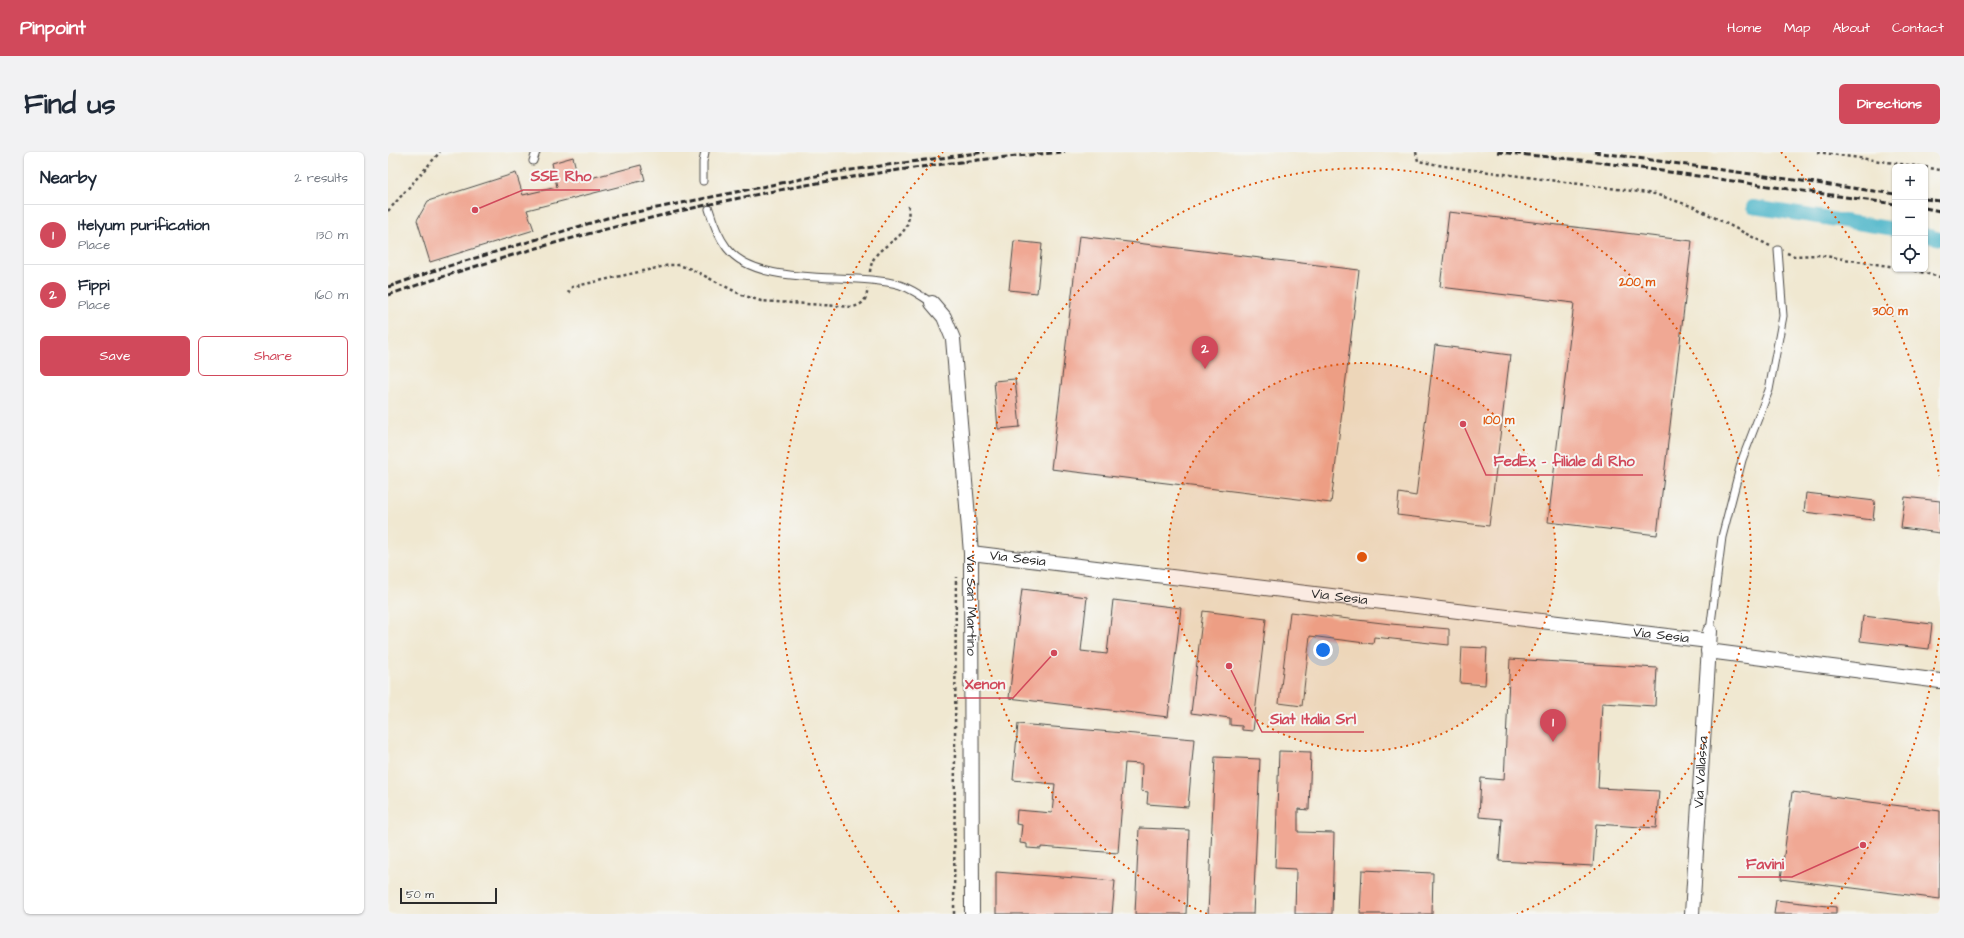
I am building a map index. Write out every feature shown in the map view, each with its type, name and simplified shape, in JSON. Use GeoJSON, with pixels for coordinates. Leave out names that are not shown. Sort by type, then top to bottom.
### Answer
{"type":"FeatureCollection","features":[{"type":"Feature","properties":{"kind":"street","name":"Via San Martino"},"geometry":{"type":"LineString","coordinates":[[932,303],[944,317],[953,340],[971,553],[972,914]]}},
{"type":"Feature","properties":{"kind":"street","name":"Via Sesia"},"geometry":{"type":"LineString","coordinates":[[971,553],[1709,641],[1940,681]]}},
{"type":"Feature","properties":{"kind":"street","name":"Via Vallassa"},"geometry":{"type":"LineString","coordinates":[[1692,914],[1709,641]]}},
{"type":"Feature","properties":{"kind":"lane"},"geometry":{"type":"LineString","coordinates":[[532,161],[536,152]]}},
{"type":"Feature","properties":{"kind":"lane"},"geometry":{"type":"LineString","coordinates":[[704,152],[704,182]]}},
{"type":"Feature","properties":{"kind":"lane"},"geometry":{"type":"LineString","coordinates":[[709,209],[715,229],[728,249],[741,260],[760,269],[781,274],[883,281],[914,290],[932,303]]}},
{"type":"Feature","properties":{"kind":"lane"},"geometry":{"type":"LineString","coordinates":[[1709,641],[1722,537],[1742,460],[1768,390],[1782,316],[1778,250]]}},
{"type":"Feature","properties":{"kind":"path"},"geometry":{"type":"LineString","coordinates":[[388,211],[440,152]]}},
{"type":"Feature","properties":{"kind":"path"},"geometry":{"type":"LineString","coordinates":[[1416,152],[1418,161],[1444,166],[1655,194],[1694,207],[1754,239],[1794,256],[1818,255],[1892,267]]}},
{"type":"Feature","properties":{"kind":"path"},"geometry":{"type":"LineString","coordinates":[[1817,152],[1901,164]]}},
{"type":"Feature","properties":{"kind":"path"},"geometry":{"type":"LineString","coordinates":[[1928,168],[1940,170]]}},
{"type":"Feature","properties":{"kind":"path"},"geometry":{"type":"LineString","coordinates":[[1921,272],[1940,277]]}},
{"type":"Feature","properties":{"kind":"path"},"geometry":{"type":"LineString","coordinates":[[954,914],[956,576]]}},
{"type":"Feature","properties":{"kind":"building"},"geometry":{"type":"Polygon","coordinates":[[[573,157],[579,181],[641,165],[645,180],[527,210],[534,230],[430,262],[417,220],[428,201],[516,173],[523,195],[557,187],[552,163],[573,157]]]}},
{"type":"Feature","properties":{"kind":"building"},"geometry":{"type":"Polygon","coordinates":[[[1449,212],[1692,241],[1657,535],[1548,522],[1574,303],[1440,287],[1449,212]]]}},
{"type":"Feature","properties":{"kind":"building"},"geometry":{"type":"Polygon","coordinates":[[[1079,236],[1359,270],[1331,503],[1051,469],[1079,236]]]}},
{"type":"Feature","properties":{"kind":"building"},"geometry":{"type":"Polygon","coordinates":[[[1014,241],[1042,244],[1037,293],[1009,290],[1014,241]]]}},
{"type":"Feature","properties":{"kind":"building"},"geometry":{"type":"Polygon","coordinates":[[[1435,345],[1510,355],[1489,526],[1397,515],[1399,493],[1416,496],[1435,345]]]}},
{"type":"Feature","properties":{"kind":"building"},"geometry":{"type":"Polygon","coordinates":[[[1015,379],[1020,427],[998,429],[994,381],[1015,379]]]}},
{"type":"Feature","properties":{"kind":"building"},"geometry":{"type":"Polygon","coordinates":[[[1806,493],[1875,501],[1873,520],[1804,512],[1806,493]]]}},
{"type":"Feature","properties":{"kind":"building"},"geometry":{"type":"Polygon","coordinates":[[[1905,497],[1940,501],[1940,533],[1901,528],[1905,497]]]}},
{"type":"Feature","properties":{"kind":"building"},"geometry":{"type":"Polygon","coordinates":[[[1022,589],[1087,597],[1081,651],[1107,654],[1113,600],[1181,608],[1168,717],[1009,698],[1022,589]]]}},
{"type":"Feature","properties":{"kind":"building"},"geometry":{"type":"Polygon","coordinates":[[[1203,611],[1266,619],[1253,731],[1242,730],[1242,726],[1230,725],[1230,718],[1191,713],[1203,611]]]}},
{"type":"Feature","properties":{"kind":"building"},"geometry":{"type":"Polygon","coordinates":[[[1290,612],[1449,629],[1449,645],[1374,637],[1373,644],[1310,636],[1302,706],[1279,703],[1290,612]]]}},
{"type":"Feature","properties":{"kind":"building"},"geometry":{"type":"Polygon","coordinates":[[[1863,616],[1932,624],[1929,649],[1860,641],[1863,616]]]}},
{"type":"Feature","properties":{"kind":"building"},"geometry":{"type":"Polygon","coordinates":[[[1462,647],[1487,648],[1485,685],[1460,683],[1462,647]]]}},
{"type":"Feature","properties":{"kind":"building"},"geometry":{"type":"Polygon","coordinates":[[[1510,659],[1657,668],[1655,706],[1602,703],[1598,788],[1659,791],[1656,828],[1596,824],[1593,866],[1499,861],[1502,819],[1479,817],[1481,778],[1504,780],[1510,659]]]}},
{"type":"Feature","properties":{"kind":"building"},"geometry":{"type":"Polygon","coordinates":[[[1018,724],[1194,739],[1188,807],[1147,804],[1148,792],[1141,791],[1142,764],[1125,763],[1118,853],[1041,847],[1041,849],[1027,848],[1027,844],[1020,843],[1022,825],[1016,824],[1017,810],[1052,813],[1055,784],[1013,780],[1018,724]]]}},
{"type":"Feature","properties":{"kind":"building"},"geometry":{"type":"Polygon","coordinates":[[[1279,751],[1311,752],[1309,810],[1298,809],[1298,832],[1334,833],[1332,914],[1295,914],[1296,869],[1275,868],[1279,751]]]}},
{"type":"Feature","properties":{"kind":"building"},"geometry":{"type":"Polygon","coordinates":[[[1215,757],[1260,759],[1253,914],[1208,914],[1215,757]]]}},
{"type":"Feature","properties":{"kind":"building"},"geometry":{"type":"Polygon","coordinates":[[[1792,792],[1940,811],[1940,899],[1781,879],[1792,792]]]}},
{"type":"Feature","properties":{"kind":"building"},"geometry":{"type":"Polygon","coordinates":[[[1139,828],[1189,830],[1186,914],[1135,914],[1139,828]]]}},
{"type":"Feature","properties":{"kind":"building"},"geometry":{"type":"Polygon","coordinates":[[[1362,870],[1433,873],[1432,914],[1360,914],[1362,870]]]}},
{"type":"Feature","properties":{"kind":"building"},"geometry":{"type":"Polygon","coordinates":[[[996,872],[1115,881],[1112,914],[996,914],[996,872]]]}},
{"type":"Feature","properties":{"kind":"building"},"geometry":{"type":"Polygon","coordinates":[[[1776,900],[1836,907],[1836,914],[1774,914],[1776,900]]]}},
{"type":"Feature","properties":{"kind":"waterway"},"geometry":{"type":"LineString","coordinates":[[1753,207],[1892,229]]}},
{"type":"Feature","properties":{"kind":"waterway"},"geometry":{"type":"LineString","coordinates":[[1928,236],[1940,239]]}},
{"type":"Feature","properties":{"kind":"railway"},"geometry":{"type":"LineString","coordinates":[[388,287],[439,269],[607,218],[836,172],[985,152]]}},
{"type":"Feature","properties":{"kind":"railway"},"geometry":{"type":"LineString","coordinates":[[388,295],[553,243],[637,221],[722,202],[807,185],[892,171],[979,160],[1065,152]]}},
{"type":"Feature","properties":{"kind":"railway"},"geometry":{"type":"LineString","coordinates":[[1497,152],[1591,161],[1892,204]]}},
{"type":"Feature","properties":{"kind":"railway"},"geometry":{"type":"LineString","coordinates":[[1594,152],[1892,194]]}},
{"type":"Feature","properties":{"kind":"railway"},"geometry":{"type":"LineString","coordinates":[[1928,199],[1940,201]]}},
{"type":"Feature","properties":{"kind":"railway"},"geometry":{"type":"LineString","coordinates":[[1928,209],[1940,211]]}},
{"type":"Feature","properties":{"kind":"place","name":"SSE Rho"},"geometry":{"type":"Point","coordinates":[475,210]}},
{"type":"Feature","properties":{"kind":"place","name":"Fippi"},"geometry":{"type":"Point","coordinates":[1205,369]}},
{"type":"Feature","properties":{"kind":"place","name":"FedEx - filiale di Rho"},"geometry":{"type":"Point","coordinates":[1463,424]}},
{"type":"Feature","properties":{"kind":"place","name":"Xenon"},"geometry":{"type":"Point","coordinates":[1054,653]}},
{"type":"Feature","properties":{"kind":"place","name":"Siat Italia Srl"},"geometry":{"type":"Point","coordinates":[1229,666]}},
{"type":"Feature","properties":{"kind":"place","name":"Itelyum purification"},"geometry":{"type":"Point","coordinates":[1553,742]}},
{"type":"Feature","properties":{"kind":"place","name":"Favini"},"geometry":{"type":"Point","coordinates":[1863,845]}}]}
